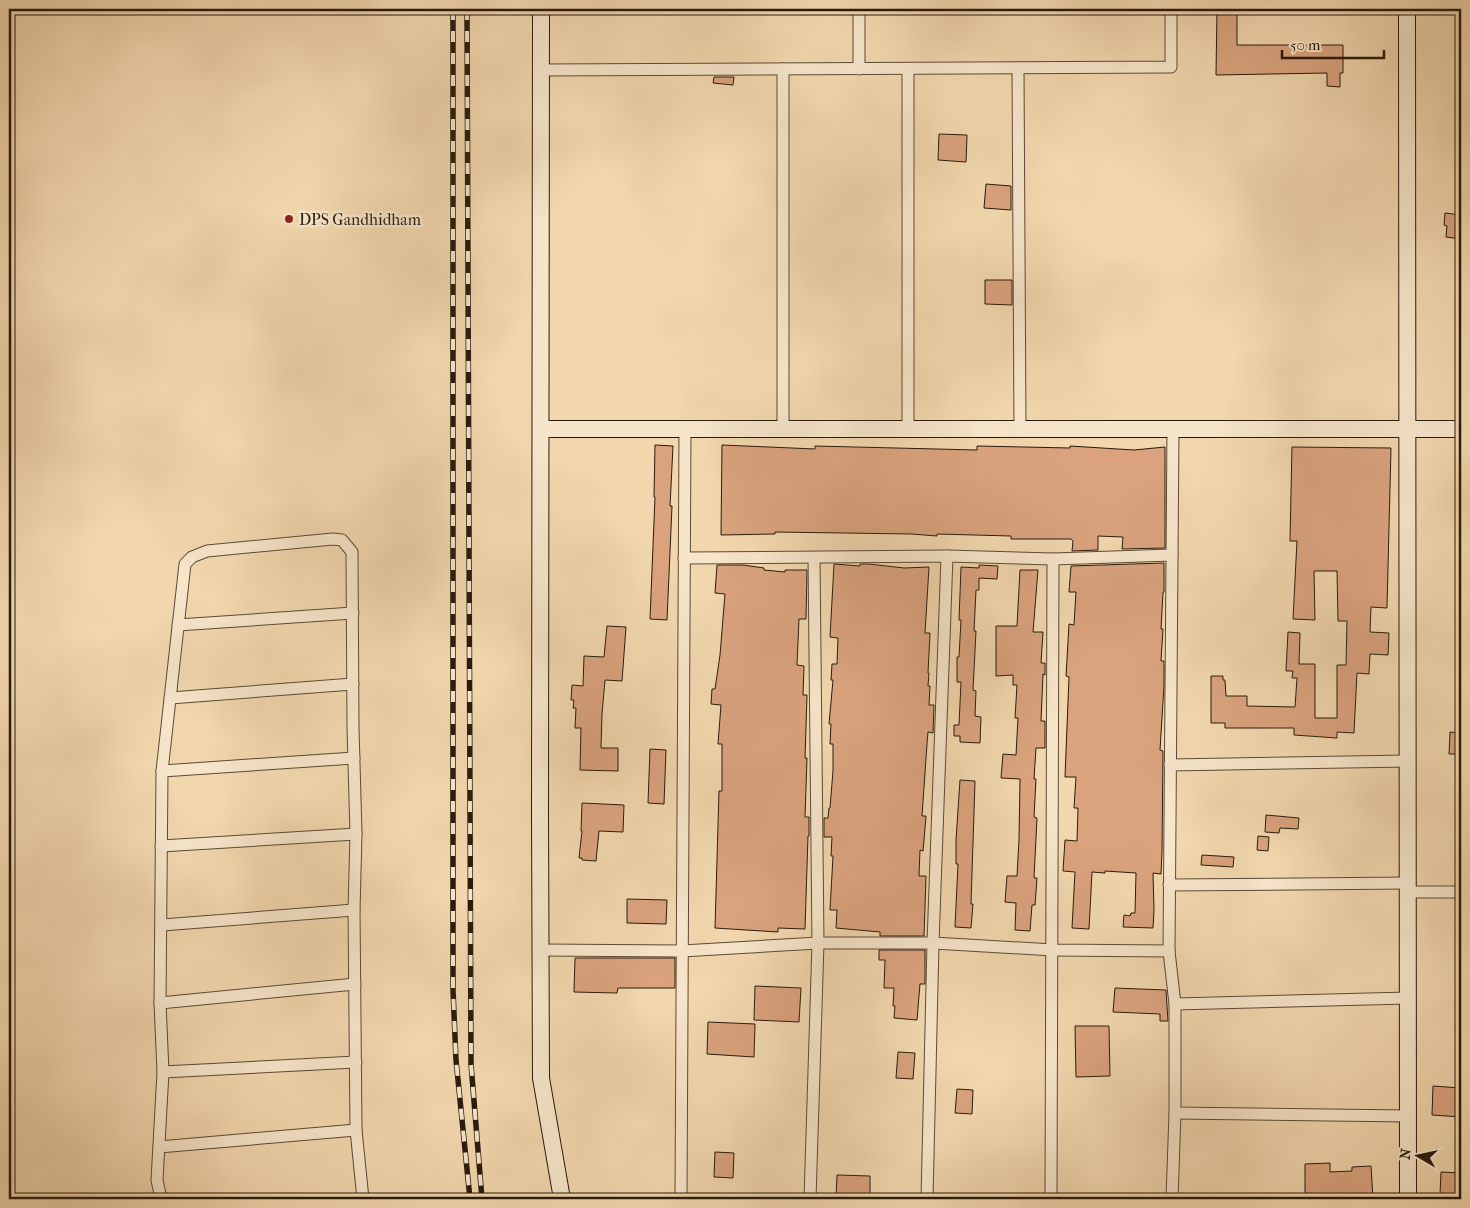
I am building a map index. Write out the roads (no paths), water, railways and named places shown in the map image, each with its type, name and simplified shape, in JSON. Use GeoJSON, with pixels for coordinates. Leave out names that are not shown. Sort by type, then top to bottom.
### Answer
{"type":"FeatureCollection","features":[{"type":"Feature","properties":{"kind":"street"},"geometry":{"type":"LineString","coordinates":[[541,9],[541,1078],[562,1199]]}},
{"type":"Feature","properties":{"kind":"street"},"geometry":{"type":"LineString","coordinates":[[859,9],[859,69]]}},
{"type":"Feature","properties":{"kind":"street"},"geometry":{"type":"LineString","coordinates":[[541,70],[1171,67],[1171,9]]}},
{"type":"Feature","properties":{"kind":"street"},"geometry":{"type":"LineString","coordinates":[[1407,9],[1408,1199]]}},
{"type":"Feature","properties":{"kind":"street"},"geometry":{"type":"LineString","coordinates":[[1018,68],[1020,429]]}},
{"type":"Feature","properties":{"kind":"street"},"geometry":{"type":"LineString","coordinates":[[783,69],[783,429]]}},
{"type":"Feature","properties":{"kind":"street"},"geometry":{"type":"LineString","coordinates":[[908,69],[908,429]]}},
{"type":"Feature","properties":{"kind":"street"},"geometry":{"type":"LineString","coordinates":[[541,429],[1461,429]]}},
{"type":"Feature","properties":{"kind":"street"},"geometry":{"type":"LineString","coordinates":[[681,1199],[685,429]]}},
{"type":"Feature","properties":{"kind":"street"},"geometry":{"type":"LineString","coordinates":[[1172,1199],[1176,1004],[1169,951],[1173,429]]}},
{"type":"Feature","properties":{"kind":"street"},"geometry":{"type":"LineString","coordinates":[[161,1199],[157,1180],[164,1072],[160,1003],[162,771],[185,564],[192,557],[207,550],[333,539],[342,540],[352,552],[356,834],[354,910],[356,1130],[363,1199]]}},
{"type":"Feature","properties":{"kind":"street"},"geometry":{"type":"LineString","coordinates":[[684,558],[947,556],[1053,559],[1172,555]]}},
{"type":"Feature","properties":{"kind":"street"},"geometry":{"type":"LineString","coordinates":[[927,1199],[933,943],[947,556]]}},
{"type":"Feature","properties":{"kind":"street"},"geometry":{"type":"LineString","coordinates":[[810,1199],[818,943],[814,558]]}},
{"type":"Feature","properties":{"kind":"street"},"geometry":{"type":"LineString","coordinates":[[1051,1199],[1053,559]]}},
{"type":"Feature","properties":{"kind":"street"},"geometry":{"type":"LineString","coordinates":[[178,625],[353,613]]}},
{"type":"Feature","properties":{"kind":"street"},"geometry":{"type":"LineString","coordinates":[[170,698],[353,684]]}},
{"type":"Feature","properties":{"kind":"street"},"geometry":{"type":"LineString","coordinates":[[162,771],[354,758]]}},
{"type":"Feature","properties":{"kind":"street"},"geometry":{"type":"LineString","coordinates":[[1170,765],[1408,761]]}},
{"type":"Feature","properties":{"kind":"street"},"geometry":{"type":"LineString","coordinates":[[161,846],[356,834]]}},
{"type":"Feature","properties":{"kind":"street"},"geometry":{"type":"LineString","coordinates":[[1169,885],[1408,888],[1461,892]]}},
{"type":"Feature","properties":{"kind":"street"},"geometry":{"type":"LineString","coordinates":[[162,925],[354,910]]}},
{"type":"Feature","properties":{"kind":"street"},"geometry":{"type":"LineString","coordinates":[[540,950],[682,951],[818,943],[933,943],[1053,950],[1169,951]]}},
{"type":"Feature","properties":{"kind":"street"},"geometry":{"type":"LineString","coordinates":[[160,1003],[355,984]]}},
{"type":"Feature","properties":{"kind":"street"},"geometry":{"type":"LineString","coordinates":[[1176,1004],[1408,998]]}},
{"type":"Feature","properties":{"kind":"street"},"geometry":{"type":"LineString","coordinates":[[164,1072],[356,1062]]}},
{"type":"Feature","properties":{"kind":"street"},"geometry":{"type":"LineString","coordinates":[[1175,1113],[1408,1116]]}},
{"type":"Feature","properties":{"kind":"street"},"geometry":{"type":"LineString","coordinates":[[159,1147],[356,1130]]}},
{"type":"Feature","properties":{"kind":"railway"},"geometry":{"type":"LineString","coordinates":[[453,9],[453,990],[456,1060],[470,1199]]}},
{"type":"Feature","properties":{"kind":"railway"},"geometry":{"type":"LineString","coordinates":[[467,9],[471,1064],[482,1199]]}},
{"type":"Feature","properties":{"kind":"place","name":"DPS Gandhidham"},"geometry":{"type":"Point","coordinates":[289,219]}}]}
